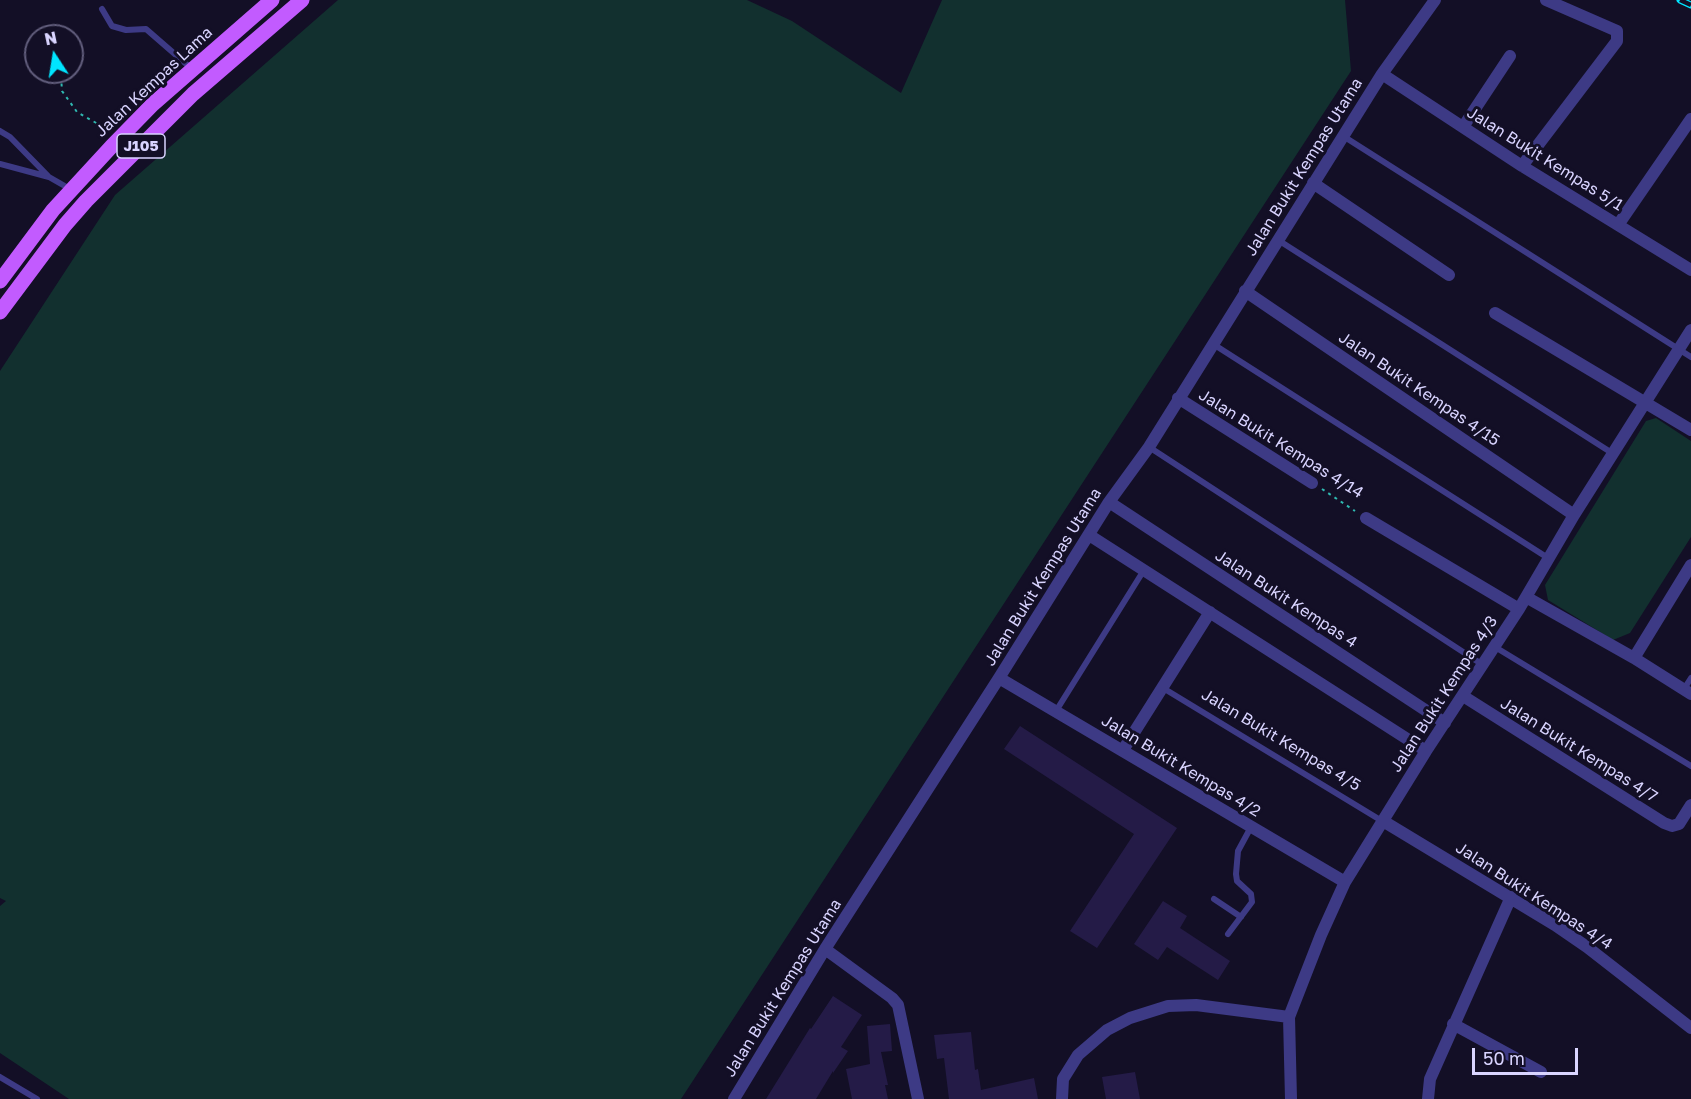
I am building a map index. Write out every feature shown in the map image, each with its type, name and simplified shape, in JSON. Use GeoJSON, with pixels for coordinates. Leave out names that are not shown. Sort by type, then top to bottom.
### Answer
{"type":"FeatureCollection","features":[{"type":"Feature","properties":{"kind":"main road","name":"Jalan Kempas Lama"},"geometry":{"type":"LineString","coordinates":[[0,281],[71,190],[111,147],[153,104],[272,0]]}},
{"type":"Feature","properties":{"kind":"main road","name":"J105"},"geometry":{"type":"LineString","coordinates":[[0,312],[65,225],[86,201],[193,94],[302,0]]}},
{"type":"Feature","properties":{"kind":"street","name":"Jalan Bukit Kempas Utama"},"geometry":{"type":"LineString","coordinates":[[734,1099],[825,949],[999,678],[1108,502],[1149,447],[1382,74],[1435,0]]}},
{"type":"Feature","properties":{"kind":"street"},"geometry":{"type":"LineString","coordinates":[[1522,166],[1617,41],[1617,31],[1546,0]]}},
{"type":"Feature","properties":{"kind":"street"},"geometry":{"type":"LineString","coordinates":[[1463,127],[1510,56]]}},
{"type":"Feature","properties":{"kind":"street","name":"Jalan Bukit Kempas 5/1"},"geometry":{"type":"LineString","coordinates":[[1382,74],[1522,166],[1691,270]]}},
{"type":"Feature","properties":{"kind":"street"},"geometry":{"type":"LineString","coordinates":[[1618,225],[1691,119]]}},
{"type":"Feature","properties":{"kind":"street"},"geometry":{"type":"LineString","coordinates":[[1313,183],[1449,275]]}},
{"type":"Feature","properties":{"kind":"street","name":"Jalan Bukit Kempas 4/15"},"geometry":{"type":"LineString","coordinates":[[1245,291],[1574,515]]}},
{"type":"Feature","properties":{"kind":"street"},"geometry":{"type":"LineString","coordinates":[[1495,313],[1691,430]]}},
{"type":"Feature","properties":{"kind":"street","name":"Jalan Bukit Kempas 4/3"},"geometry":{"type":"LineString","coordinates":[[1291,1099],[1289,1017],[1321,935],[1345,882],[1426,751],[1519,609],[1612,453],[1691,330]]}},
{"type":"Feature","properties":{"kind":"street","name":"Jalan Bukit Kempas 4/14"},"geometry":{"type":"LineString","coordinates":[[1178,398],[1312,483]]}},
{"type":"Feature","properties":{"kind":"street","name":"Jalan Bukit Kempas 4"},"geometry":{"type":"LineString","coordinates":[[1108,502],[1445,723]]}},
{"type":"Feature","properties":{"kind":"street"},"geometry":{"type":"LineString","coordinates":[[1366,518],[1519,609]]}},
{"type":"Feature","properties":{"kind":"street"},"geometry":{"type":"LineString","coordinates":[[1089,535],[1426,751]]}},
{"type":"Feature","properties":{"kind":"street"},"geometry":{"type":"LineString","coordinates":[[1634,658],[1691,565]]}},
{"type":"Feature","properties":{"kind":"street"},"geometry":{"type":"LineString","coordinates":[[1526,597],[1634,658],[1687,692]]}},
{"type":"Feature","properties":{"kind":"street"},"geometry":{"type":"LineString","coordinates":[[1123,750],[1210,612]]}},
{"type":"Feature","properties":{"kind":"street","name":"Jalan Bukit Kempas 4/2"},"geometry":{"type":"LineString","coordinates":[[999,678],[1345,882]]}},
{"type":"Feature","properties":{"kind":"street","name":"Jalan Bukit Kempas 4/7"},"geometry":{"type":"LineString","coordinates":[[1463,696],[1664,823],[1672,826],[1679,824],[1691,805]]}},
{"type":"Feature","properties":{"kind":"street","name":"Jalan Bukit Kempas 4/4"},"geometry":{"type":"LineString","coordinates":[[1383,821],[1511,897],[1587,947],[1691,1028]]}},
{"type":"Feature","properties":{"kind":"street"},"geometry":{"type":"LineString","coordinates":[[1428,1099],[1430,1079],[1511,897]]}},
{"type":"Feature","properties":{"kind":"street"},"geometry":{"type":"LineString","coordinates":[[825,949],[892,998],[898,1005],[918,1099]]}},
{"type":"Feature","properties":{"kind":"street"},"geometry":{"type":"LineString","coordinates":[[1062,1099],[1063,1079],[1078,1055],[1107,1030],[1130,1018],[1167,1006],[1196,1005],[1289,1017]]}},
{"type":"Feature","properties":{"kind":"street"},"geometry":{"type":"LineString","coordinates":[[1453,1024],[1541,1072]]}},
{"type":"Feature","properties":{"kind":"lane"},"geometry":{"type":"LineString","coordinates":[[102,9],[112,26],[126,30],[146,29],[192,70]]}},
{"type":"Feature","properties":{"kind":"lane"},"geometry":{"type":"LineString","coordinates":[[0,131],[10,137],[49,177],[71,190]]}},
{"type":"Feature","properties":{"kind":"lane"},"geometry":{"type":"LineString","coordinates":[[1343,135],[1691,357]]}},
{"type":"Feature","properties":{"kind":"lane"},"geometry":{"type":"LineString","coordinates":[[0,164],[49,177]]}},
{"type":"Feature","properties":{"kind":"lane"},"geometry":{"type":"LineString","coordinates":[[1277,240],[1612,453]]}},
{"type":"Feature","properties":{"kind":"lane"},"geometry":{"type":"LineString","coordinates":[[1213,344],[1550,559]]}},
{"type":"Feature","properties":{"kind":"lane"},"geometry":{"type":"LineString","coordinates":[[1149,447],[1483,666]]}},
{"type":"Feature","properties":{"kind":"lane"},"geometry":{"type":"LineString","coordinates":[[1056,711],[1144,570]]}},
{"type":"Feature","properties":{"kind":"lane"},"geometry":{"type":"LineString","coordinates":[[1495,647],[1691,766]]}},
{"type":"Feature","properties":{"kind":"lane"},"geometry":{"type":"LineString","coordinates":[[1687,692],[1691,678]]}},
{"type":"Feature","properties":{"kind":"lane","name":"Jalan Bukit Kempas 4/5"},"geometry":{"type":"LineString","coordinates":[[1162,688],[1383,821]]}},
{"type":"Feature","properties":{"kind":"lane"},"geometry":{"type":"LineString","coordinates":[[1228,934],[1250,906],[1252,898],[1236,878],[1238,851],[1251,827]]}},
{"type":"Feature","properties":{"kind":"lane"},"geometry":{"type":"LineString","coordinates":[[1214,900],[1241,917]]}},
{"type":"Feature","properties":{"kind":"lane"},"geometry":{"type":"LineString","coordinates":[[0,1077],[37,1099]]}},
{"type":"Feature","properties":{"kind":"path"},"geometry":{"type":"LineString","coordinates":[[62,84],[62,91],[77,112],[98,124],[111,147]]}},
{"type":"Feature","properties":{"kind":"path","name":"Jalan Bukit Kempas 4/14"},"geometry":{"type":"LineString","coordinates":[[1312,483],[1366,518]]}},
{"type":"Feature","properties":{"kind":"green space"},"geometry":{"type":"Polygon","coordinates":[[[338,0],[747,0],[792,21],[901,93],[942,0],[1345,0],[1351,71],[681,1099],[69,1099],[0,1053],[0,906],[6,901],[0,898],[0,371],[115,195],[338,0]]]}},
{"type":"Feature","properties":{"kind":"green space"},"geometry":{"type":"Polygon","coordinates":[[[1656,418],[1691,441],[1691,537],[1630,633],[1613,640],[1548,600],[1545,585],[1646,421],[1656,418]]]}},
{"type":"Feature","properties":{"kind":"building"},"geometry":{"type":"Polygon","coordinates":[[[1020,726],[1177,828],[1097,948],[1070,931],[1134,834],[1004,749],[1020,726]]]}},
{"type":"Feature","properties":{"kind":"building"},"geometry":{"type":"Polygon","coordinates":[[[1163,901],[1187,916],[1180,928],[1230,961],[1218,980],[1167,947],[1158,960],[1134,944],[1163,901]]]}},
{"type":"Feature","properties":{"kind":"building"},"geometry":{"type":"Polygon","coordinates":[[[833,996],[862,1015],[841,1047],[848,1051],[816,1099],[766,1099],[810,1028],[833,996]]]}},
{"type":"Feature","properties":{"kind":"building"},"geometry":{"type":"Polygon","coordinates":[[[890,1024],[892,1051],[881,1052],[888,1085],[885,1085],[888,1099],[852,1099],[846,1069],[870,1064],[867,1026],[890,1024]]]}},
{"type":"Feature","properties":{"kind":"building"},"geometry":{"type":"Polygon","coordinates":[[[971,1032],[975,1070],[978,1069],[981,1090],[1034,1078],[1038,1099],[949,1099],[944,1058],[937,1059],[934,1035],[971,1032]]]}},
{"type":"Feature","properties":{"kind":"building"},"geometry":{"type":"Polygon","coordinates":[[[1135,1072],[1140,1099],[1106,1099],[1102,1077],[1135,1072]]]}},
{"type":"Feature","properties":{"kind":"railway"},"geometry":{"type":"LineString","coordinates":[[1680,0],[1691,5]]}}]}
